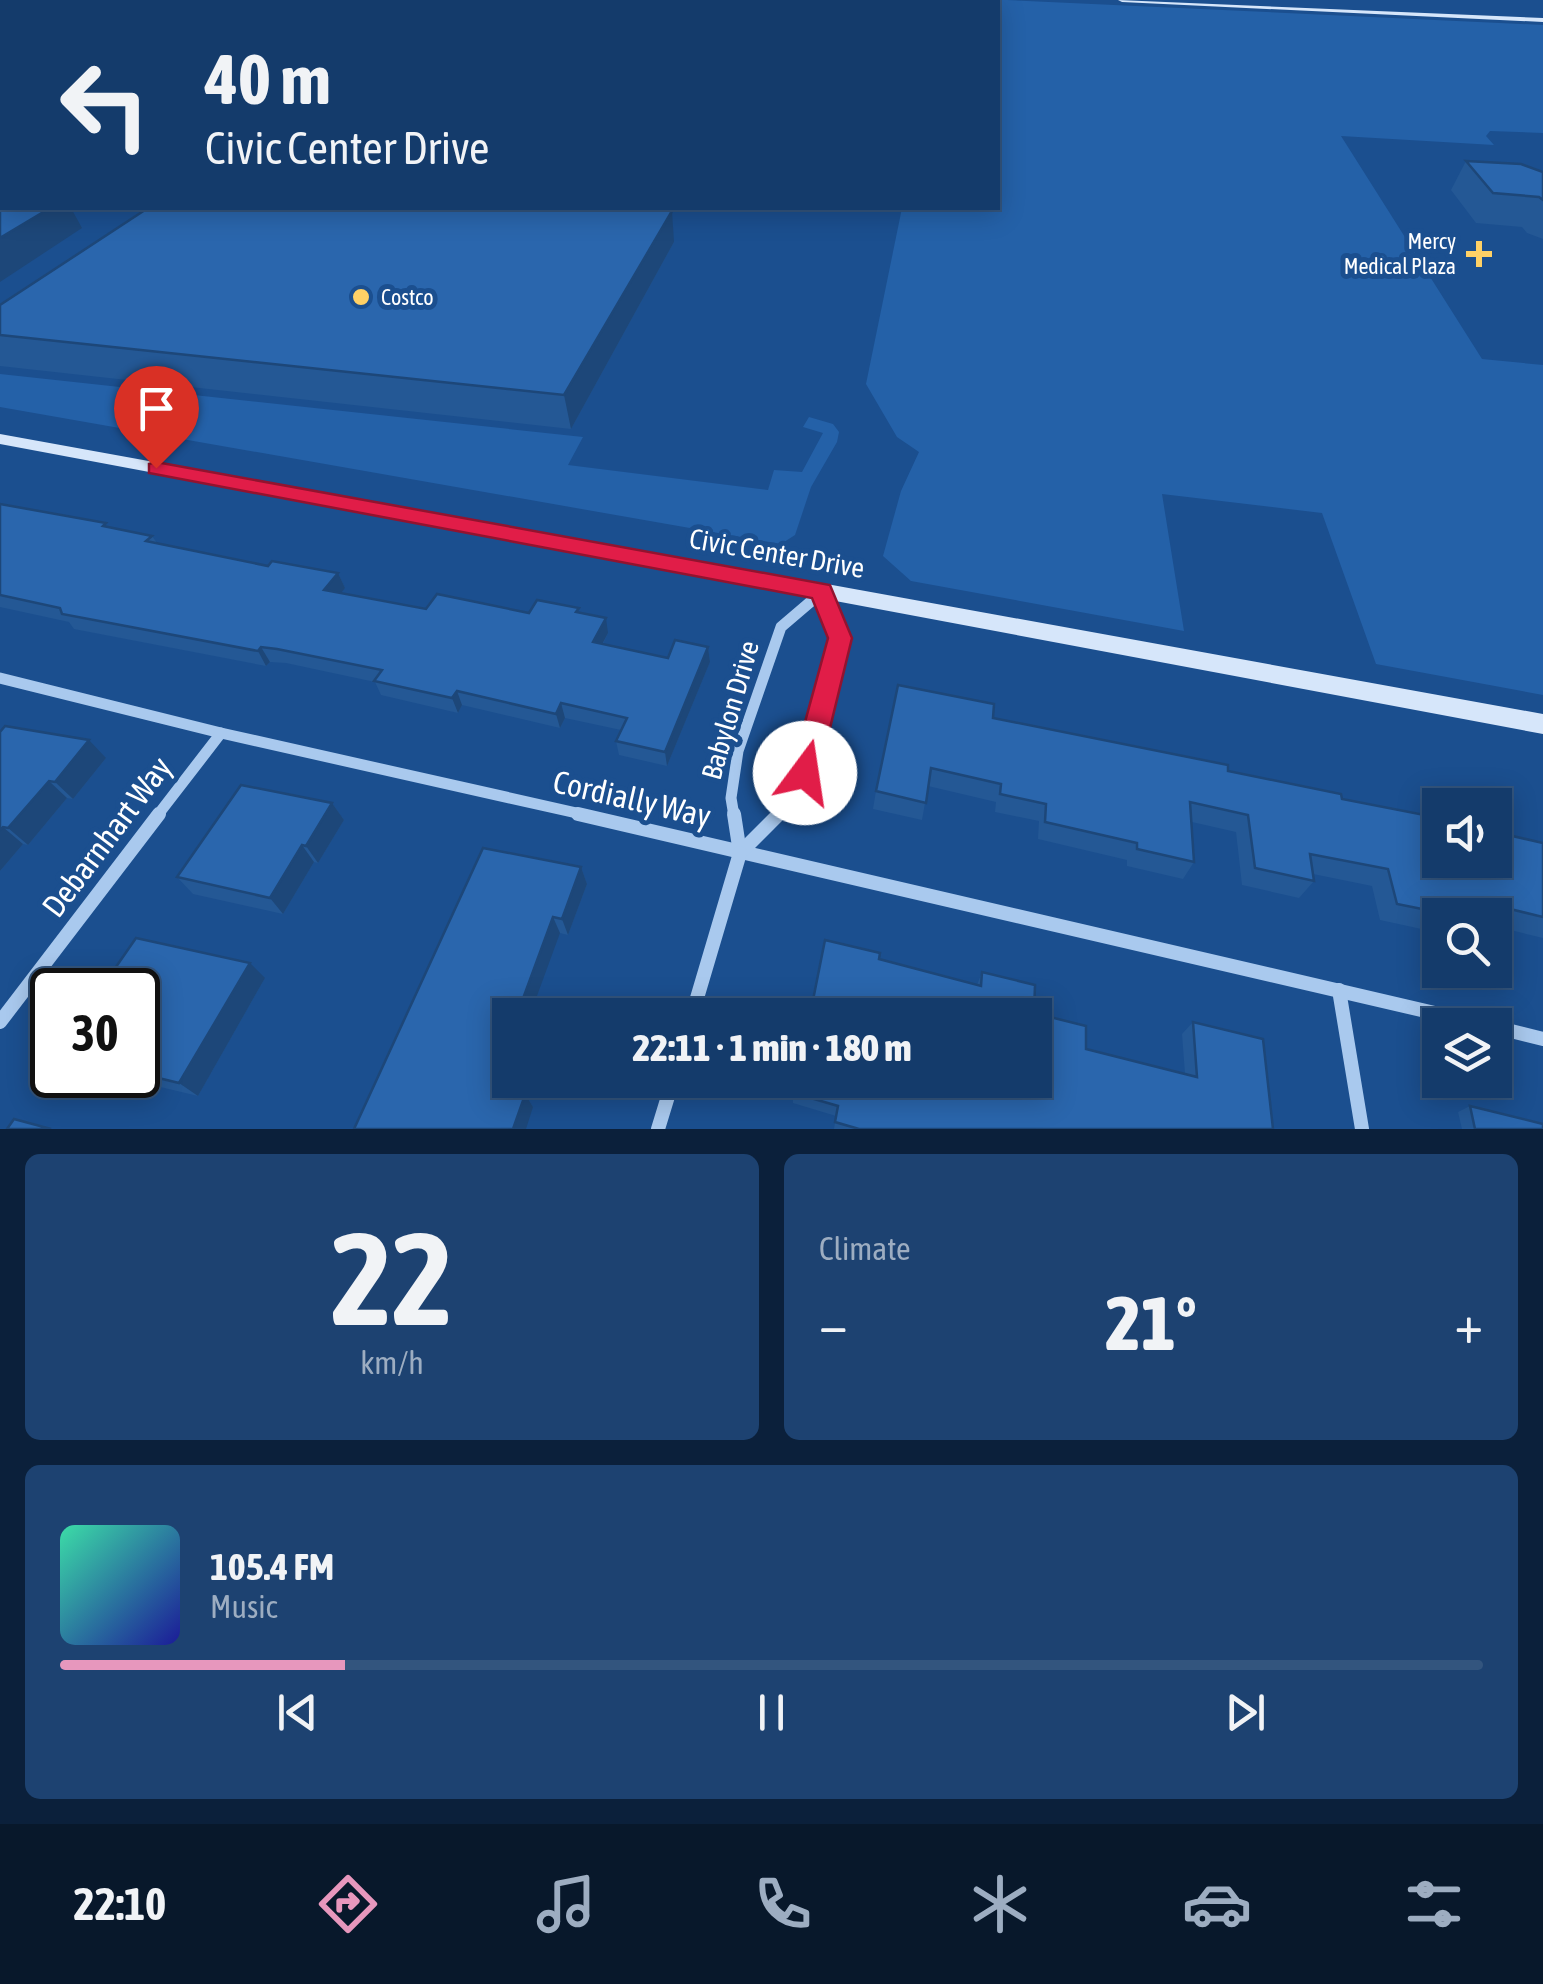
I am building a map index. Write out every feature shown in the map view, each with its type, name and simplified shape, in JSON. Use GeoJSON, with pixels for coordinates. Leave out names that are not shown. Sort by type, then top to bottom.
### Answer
{"type":"FeatureCollection","features":[{"type":"Feature","properties":{"kind":"street"},"geometry":{"type":"LineString","coordinates":[[1122,0],[1543,20]]}},
{"type":"Feature","properties":{"kind":"street"},"geometry":{"type":"LineString","coordinates":[[1295,0],[1543,11]]}},
{"type":"Feature","properties":{"kind":"street","name":"Civic Center Drive"},"geometry":{"type":"LineString","coordinates":[[0,439],[1543,724]]}},
{"type":"Feature","properties":{"kind":"street","name":"Babylon Drive"},"geometry":{"type":"LineString","coordinates":[[697,998],[740,852],[730,798],[738,751],[781,627],[822,592],[840,638],[805,773],[783,809],[740,852]]}},
{"type":"Feature","properties":{"kind":"street","name":"Cordially Way"},"geometry":{"type":"LineString","coordinates":[[0,678],[221,733],[892,884],[1422,1010]]}},
{"type":"Feature","properties":{"kind":"street","name":"Debarnhart Way"},"geometry":{"type":"LineString","coordinates":[[0,1022],[221,733]]}},
{"type":"Feature","properties":{"kind":"street"},"geometry":{"type":"LineString","coordinates":[[1340,990],[1362,1129]]}},
{"type":"Feature","properties":{"kind":"street"},"geometry":{"type":"LineString","coordinates":[[1512,1031],[1543,1038]]}},
{"type":"Feature","properties":{"kind":"street"},"geometry":{"type":"LineString","coordinates":[[658,1129],[667,1098]]}},
{"type":"Feature","properties":{"kind":"shaded area"},"geometry":{"type":"Polygon","coordinates":[[[1000,0],[1543,25],[1543,133],[1490,131],[1486,136],[1494,145],[1341,136],[1482,359],[1543,365],[1543,695],[1376,664],[1322,513],[1162,494],[1184,631],[911,581],[883,556],[901,491],[919,452],[897,437],[866,384],[902,210],[1000,210],[1000,0]]]}},
{"type":"Feature","properties":{"kind":"shaded area"},"geometry":{"type":"Polygon","coordinates":[[[0,374],[583,437],[568,465],[768,490],[774,470],[802,472],[823,433],[803,427],[809,417],[833,424],[839,432],[811,487],[795,535],[781,544],[0,407],[0,374]]]}},
{"type":"Feature","properties":{"kind":"building"},"geometry":{"type":"Polygon","coordinates":[[[1466,161],[1521,164],[1543,172],[1543,200],[1493,193],[1466,161]]]}},
{"type":"Feature","properties":{"kind":"building"},"geometry":{"type":"Polygon","coordinates":[[[0,210],[47,210],[0,238],[0,210]]]}},
{"type":"Feature","properties":{"kind":"building","name":"Costco"},"geometry":{"type":"Polygon","coordinates":[[[145,210],[672,211],[564,395],[0,335],[0,305],[145,210]]]}},
{"type":"Feature","properties":{"kind":"building"},"geometry":{"type":"Polygon","coordinates":[[[0,504],[106,523],[103,526],[152,536],[146,541],[268,566],[272,561],[338,573],[324,590],[426,609],[437,594],[529,613],[537,600],[606,618],[593,642],[668,658],[675,640],[708,647],[665,752],[616,741],[627,718],[561,703],[556,714],[457,691],[452,698],[374,681],[382,670],[62,614],[60,608],[0,595],[0,504]]]}},
{"type":"Feature","properties":{"kind":"building"},"geometry":{"type":"Polygon","coordinates":[[[898,685],[994,704],[993,718],[1228,765],[1228,771],[1422,815],[1422,878],[1512,878],[1512,836],[1543,843],[1543,917],[1512,909],[1512,898],[1422,898],[1422,909],[1397,904],[1388,869],[1310,854],[1314,881],[1255,868],[1248,815],[1190,802],[1194,862],[1137,849],[1137,843],[1045,822],[1046,804],[1000,794],[1001,784],[931,768],[926,803],[876,791],[898,685]]]}},
{"type":"Feature","properties":{"kind":"building"},"geometry":{"type":"Polygon","coordinates":[[[5,726],[89,740],[55,782],[49,781],[8,828],[0,830],[0,732],[5,726]]]}},
{"type":"Feature","properties":{"kind":"building"},"geometry":{"type":"Polygon","coordinates":[[[241,785],[332,803],[270,898],[177,877],[241,785]]]}},
{"type":"Feature","properties":{"kind":"building"},"geometry":{"type":"Polygon","coordinates":[[[483,848],[581,867],[562,919],[553,917],[523,998],[492,998],[492,1098],[524,1098],[513,1129],[354,1129],[483,848]]]}},
{"type":"Feature","properties":{"kind":"building"},"geometry":{"type":"Polygon","coordinates":[[[136,938],[250,963],[179,1083],[160,1078],[160,968],[115,968],[136,938]]]}},
{"type":"Feature","properties":{"kind":"building"},"geometry":{"type":"Polygon","coordinates":[[[825,940],[880,953],[879,959],[981,986],[982,972],[1035,985],[1035,998],[813,998],[825,940]]]}},
{"type":"Feature","properties":{"kind":"building"},"geometry":{"type":"Polygon","coordinates":[[[1052,1018],[1086,1026],[1086,1049],[1197,1077],[1193,1022],[1263,1039],[1273,1129],[859,1129],[835,1122],[838,1106],[810,1098],[1052,1098],[1052,1018]]]}},
{"type":"Feature","properties":{"kind":"building"},"geometry":{"type":"Polygon","coordinates":[[[1470,1106],[1543,1124],[1543,1129],[1475,1129],[1470,1106]]]}},
{"type":"Feature","properties":{"kind":"building"},"geometry":{"type":"Polygon","coordinates":[[[14,1119],[51,1129],[7,1129],[14,1119]]]}},
{"type":"Feature","properties":{"kind":"place","name":"Mercy Medical Plaza"},"geometry":{"type":"Point","coordinates":[1479,254]}},
{"type":"Feature","properties":{"kind":"place","name":"Costco"},"geometry":{"type":"Point","coordinates":[361,297]}},
{"type":"Feature","properties":{"kind":"route"},"geometry":{"type":"LineString","coordinates":[[156,468],[822,592],[840,638],[805,773]]}}]}
